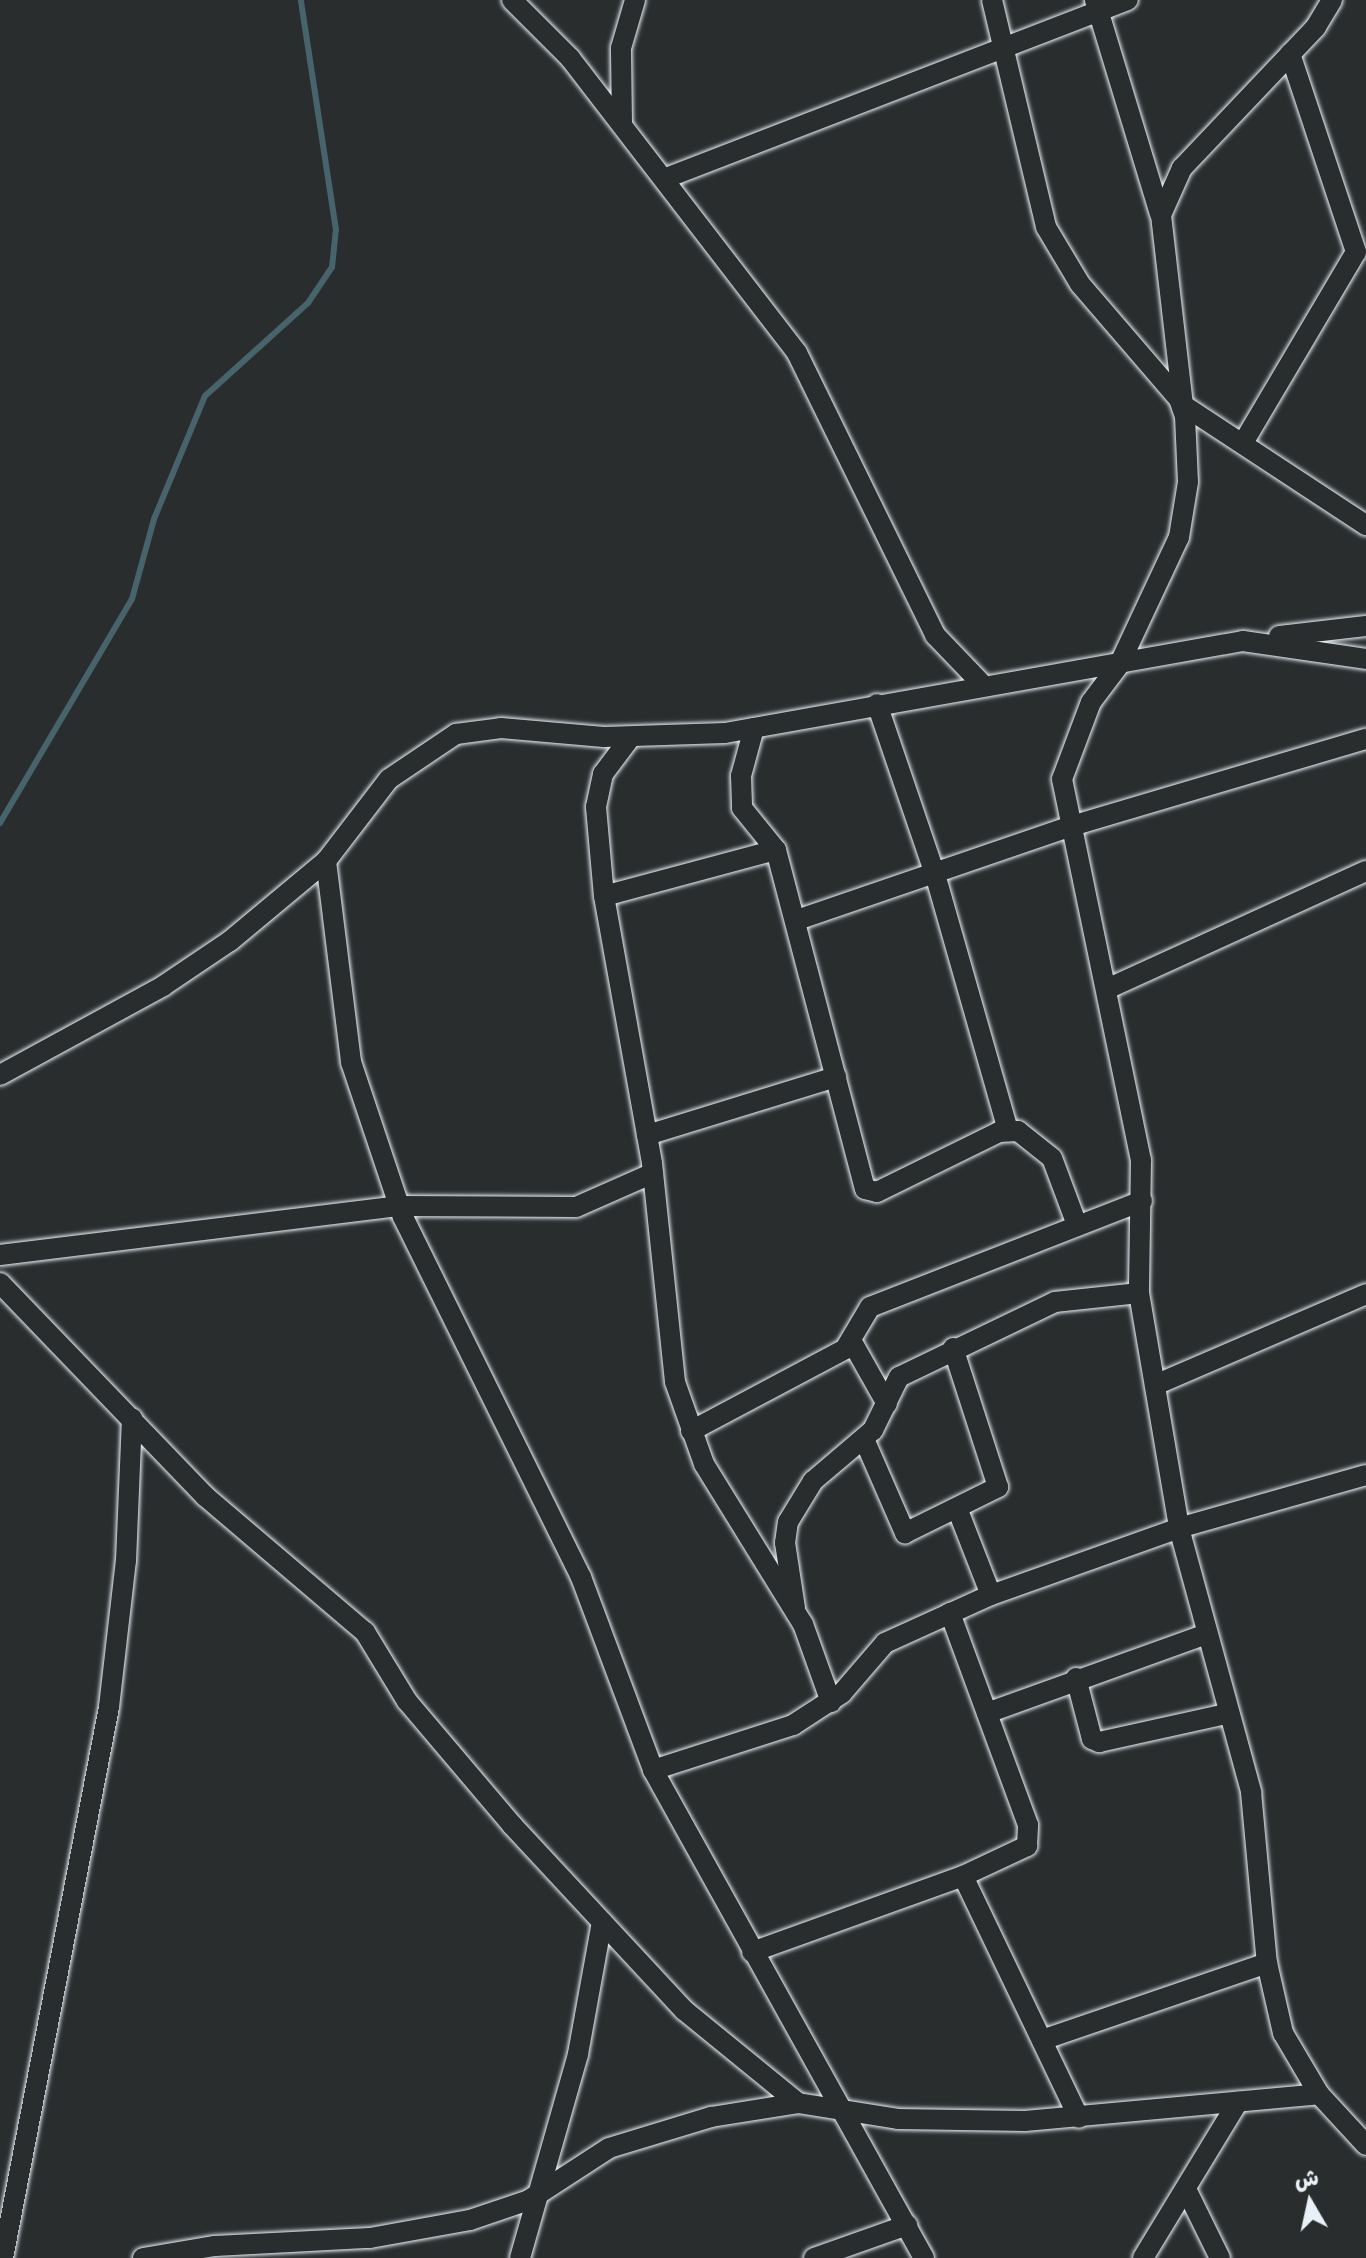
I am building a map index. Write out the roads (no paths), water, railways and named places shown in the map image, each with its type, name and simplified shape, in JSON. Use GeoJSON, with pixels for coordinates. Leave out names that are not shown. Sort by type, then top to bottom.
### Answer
{"type":"FeatureCollection","features":[{"type":"Feature","properties":{"kind":"street"},"geometry":{"type":"LineString","coordinates":[[512,0],[550,35],[622,123],[797,353],[935,635],[981,683]]}},
{"type":"Feature","properties":{"kind":"street"},"geometry":{"type":"LineString","coordinates":[[622,123],[621,48],[635,0]]}},
{"type":"Feature","properties":{"kind":"street"},"geometry":{"type":"LineString","coordinates":[[992,0],[1008,51],[1046,227],[1118,333],[1183,405],[1366,525]]}},
{"type":"Feature","properties":{"kind":"street"},"geometry":{"type":"LineString","coordinates":[[666,178],[860,99],[1008,51],[1097,6],[1128,0]]}},
{"type":"Feature","properties":{"kind":"street"},"geometry":{"type":"LineString","coordinates":[[1161,215],[1182,168],[1290,54],[1332,0]]}},
{"type":"Feature","properties":{"kind":"street"},"geometry":{"type":"LineString","coordinates":[[1097,6],[1161,215],[1183,405],[1186,511],[1165,572],[1119,665],[1073,740],[1062,779],[1068,827],[1107,989],[1139,1147],[1142,1201],[1139,1293],[1179,1528],[1226,1714],[1251,1792],[1261,1848],[1267,1963],[1283,2033],[1319,2094],[1366,2145]]}},
{"type":"Feature","properties":{"kind":"street"},"geometry":{"type":"LineString","coordinates":[[1243,443],[1356,252],[1290,54]]}},
{"type":"Feature","properties":{"kind":"street"},"geometry":{"type":"LineString","coordinates":[[0,1075],[163,986],[230,941],[326,861],[389,779],[456,734],[501,728],[630,738],[754,728],[981,683],[1119,665],[1243,641],[1366,626]]}},
{"type":"Feature","properties":{"kind":"street"},"geometry":{"type":"LineString","coordinates":[[1243,641],[1366,659]]}},
{"type":"Feature","properties":{"kind":"street"},"geometry":{"type":"LineString","coordinates":[[877,704],[935,874],[1008,1130]]}},
{"type":"Feature","properties":{"kind":"street"},"geometry":{"type":"LineString","coordinates":[[754,728],[741,776],[742,808],[776,850],[797,920],[836,1077],[854,1167],[872,1193],[1008,1130],[1028,1134],[1046,1150],[1077,1225]]}},
{"type":"Feature","properties":{"kind":"street"},"geometry":{"type":"LineString","coordinates":[[630,738],[599,788],[604,896],[653,1173],[664,1310],[675,1382],[691,1431],[726,1507],[796,1612]]}},
{"type":"Feature","properties":{"kind":"street"},"geometry":{"type":"LineString","coordinates":[[797,920],[1068,827],[1366,740]]}},
{"type":"Feature","properties":{"kind":"street"},"geometry":{"type":"LineString","coordinates":[[604,896],[776,850]]}},
{"type":"Feature","properties":{"kind":"street"},"geometry":{"type":"LineString","coordinates":[[326,861],[351,1062],[398,1206],[581,1577],[653,1770],[752,1952],[845,2110],[924,2258]]}},
{"type":"Feature","properties":{"kind":"street"},"geometry":{"type":"LineString","coordinates":[[1107,989],[1366,871]]}},
{"type":"Feature","properties":{"kind":"street"},"geometry":{"type":"LineString","coordinates":[[647,1135],[836,1077]]}},
{"type":"Feature","properties":{"kind":"street"},"geometry":{"type":"LineString","coordinates":[[0,1255],[398,1206],[576,1207],[653,1173]]}},
{"type":"Feature","properties":{"kind":"street"},"geometry":{"type":"LineString","coordinates":[[887,1404],[852,1342],[859,1316],[870,1307],[1142,1201]]}},
{"type":"Feature","properties":{"kind":"street"},"geometry":{"type":"LineString","coordinates":[[0,1283],[241,1530],[365,1632],[425,1724],[602,1922],[684,2010],[798,2103]]}},
{"type":"Feature","properties":{"kind":"street"},"geometry":{"type":"LineString","coordinates":[[831,1702],[796,1612],[785,1553],[788,1522],[813,1481],[864,1439],[904,1372],[1055,1302],[1139,1293]]}},
{"type":"Feature","properties":{"kind":"street"},"geometry":{"type":"LineString","coordinates":[[1155,1385],[1366,1294]]}},
{"type":"Feature","properties":{"kind":"street"},"geometry":{"type":"LineString","coordinates":[[691,1431],[852,1342]]}},
{"type":"Feature","properties":{"kind":"street"},"geometry":{"type":"LineString","coordinates":[[864,1439],[905,1533],[957,1508],[1000,1482],[953,1348]]}},
{"type":"Feature","properties":{"kind":"street"},"geometry":{"type":"LineString","coordinates":[[3,2258],[109,1707],[126,1561],[132,1418]]}},
{"type":"Feature","properties":{"kind":"street"},"geometry":{"type":"LineString","coordinates":[[653,1770],[766,1737],[831,1702],[885,1643],[991,1595],[1179,1528],[1366,1475]]}},
{"type":"Feature","properties":{"kind":"street"},"geometry":{"type":"LineString","coordinates":[[957,1508],[991,1595]]}},
{"type":"Feature","properties":{"kind":"street"},"geometry":{"type":"LineString","coordinates":[[752,1952],[1018,1853],[1030,1835],[950,1613]]}},
{"type":"Feature","properties":{"kind":"street"},"geometry":{"type":"LineString","coordinates":[[987,1713],[1076,1678],[1206,1634]]}},
{"type":"Feature","properties":{"kind":"street"},"geometry":{"type":"LineString","coordinates":[[1076,1678],[1092,1739],[1099,1742],[1226,1714]]}},
{"type":"Feature","properties":{"kind":"street"},"geometry":{"type":"LineString","coordinates":[[963,1876],[1079,2118]]}},
{"type":"Feature","properties":{"kind":"street"},"geometry":{"type":"LineString","coordinates":[[520,2258],[578,2054],[602,1922]]}},
{"type":"Feature","properties":{"kind":"street"},"geometry":{"type":"LineString","coordinates":[[1042,2040],[1267,1963]]}},
{"type":"Feature","properties":{"kind":"street"},"geometry":{"type":"LineString","coordinates":[[143,2258],[215,2246],[370,2238],[509,2209],[541,2191],[581,2161],[648,2134],[798,2103],[965,2122],[1079,2118],[1319,2094]]}},
{"type":"Feature","properties":{"kind":"street"},"geometry":{"type":"LineString","coordinates":[[1143,2258],[1238,2102]]}},
{"type":"Feature","properties":{"kind":"street"},"geometry":{"type":"LineString","coordinates":[[1186,2189],[1220,2258]]}},
{"type":"Feature","properties":{"kind":"street"},"geometry":{"type":"LineString","coordinates":[[814,2258],[907,2225]]}},
{"type":"Feature","properties":{"kind":"waterway"},"geometry":{"type":"LineString","coordinates":[[0,823],[132,599],[154,519],[205,396],[308,303],[332,267],[336,230],[301,0]]}}]}
